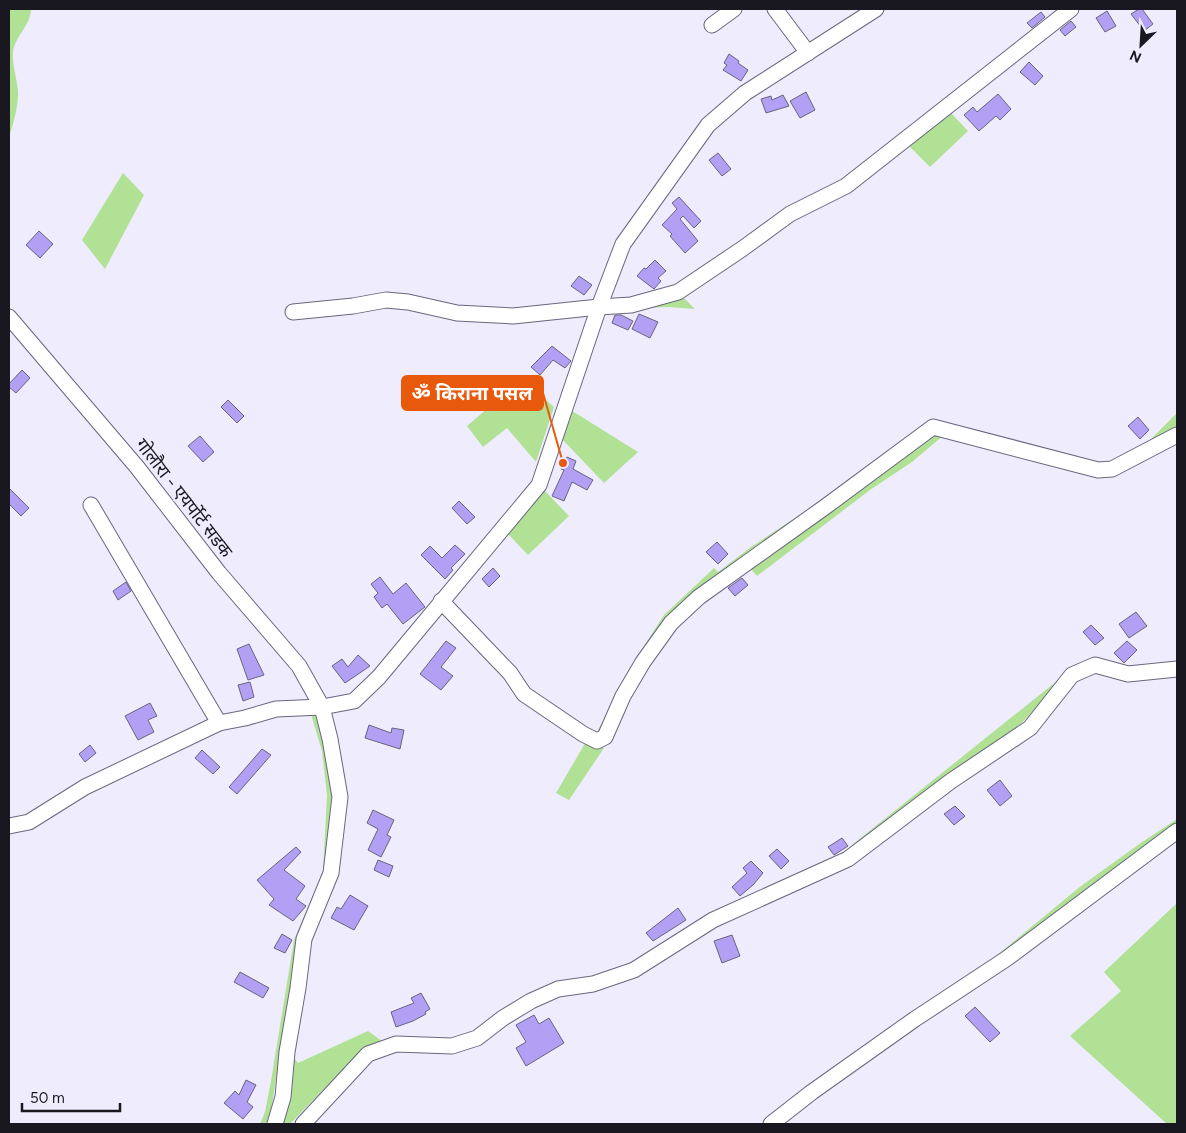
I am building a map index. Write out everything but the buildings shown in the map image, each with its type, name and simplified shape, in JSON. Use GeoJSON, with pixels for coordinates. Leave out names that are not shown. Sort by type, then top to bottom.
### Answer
{"type":"FeatureCollection","features":[{"type":"Feature","properties":{"kind":"street"},"geometry":{"type":"LineString","coordinates":[[712,25],[734,9]]}},
{"type":"Feature","properties":{"kind":"street"},"geometry":{"type":"LineString","coordinates":[[775,9],[808,53]]}},
{"type":"Feature","properties":{"kind":"street"},"geometry":{"type":"LineString","coordinates":[[9,826],[29,822],[85,787],[219,723],[276,709],[322,707],[354,701],[380,677],[539,484],[599,307],[623,244],[708,125],[745,93],[876,9]]}},
{"type":"Feature","properties":{"kind":"street"},"geometry":{"type":"LineString","coordinates":[[293,312],[353,306],[386,300],[408,302],[457,313],[513,316],[599,307],[631,306],[678,292],[790,214],[846,186],[1071,9]]}},
{"type":"Feature","properties":{"kind":"street","name":"गोलौरा - एयर्पोर्ट सडक"},"geometry":{"type":"LineString","coordinates":[[9,317],[137,466],[219,573],[299,666],[322,707],[330,739],[340,797],[331,873],[304,938],[287,1052],[283,1098],[275,1124]]}},
{"type":"Feature","properties":{"kind":"street"},"geometry":{"type":"LineString","coordinates":[[441,601],[510,673],[524,694],[583,734],[597,741],[605,737],[623,696],[643,662],[670,623],[699,597],[933,427],[1098,470],[1112,469],[1177,435]]}},
{"type":"Feature","properties":{"kind":"street"},"geometry":{"type":"LineString","coordinates":[[91,505],[219,723]]}},
{"type":"Feature","properties":{"kind":"street"},"geometry":{"type":"LineString","coordinates":[[303,1124],[368,1054],[396,1044],[452,1046],[477,1038],[503,1018],[531,1001],[558,989],[593,984],[634,970],[713,920],[848,860],[951,781],[1030,728],[1072,675],[1095,665],[1128,674],[1177,669]]}},
{"type":"Feature","properties":{"kind":"street"},"geometry":{"type":"LineString","coordinates":[[772,1124],[812,1092],[907,1025],[1006,959],[1177,831]]}},
{"type":"Feature","properties":{"kind":"green space"},"geometry":{"type":"Polygon","coordinates":[[[10,9],[31,9],[28,20],[14,46],[13,62],[18,96],[9,137],[9,14],[10,9]]]}},
{"type":"Feature","properties":{"kind":"green space"},"geometry":{"type":"Polygon","coordinates":[[[950,112],[968,131],[930,167],[907,144],[950,112]]]}},
{"type":"Feature","properties":{"kind":"green space"},"geometry":{"type":"Polygon","coordinates":[[[123,173],[144,195],[105,269],[82,240],[123,173]]]}},
{"type":"Feature","properties":{"kind":"green space"},"geometry":{"type":"Polygon","coordinates":[[[683,297],[695,309],[667,307],[630,309],[683,297]]]}},
{"type":"Feature","properties":{"kind":"green space"},"geometry":{"type":"Polygon","coordinates":[[[522,379],[554,407],[536,462],[507,428],[483,447],[467,426],[522,379]]]}},
{"type":"Feature","properties":{"kind":"green space"},"geometry":{"type":"Polygon","coordinates":[[[569,409],[638,452],[604,483],[560,437],[569,409]]]}},
{"type":"Feature","properties":{"kind":"green space"},"geometry":{"type":"Polygon","coordinates":[[[1177,413],[1177,430],[1139,451],[1177,413]]]}},
{"type":"Feature","properties":{"kind":"green space"},"geometry":{"type":"Polygon","coordinates":[[[929,435],[944,435],[912,462],[870,490],[757,576],[750,568],[929,435]]]}},
{"type":"Feature","properties":{"kind":"green space"},"geometry":{"type":"Polygon","coordinates":[[[543,489],[569,516],[528,555],[506,532],[543,489]]]}},
{"type":"Feature","properties":{"kind":"green space"},"geometry":{"type":"Polygon","coordinates":[[[834,492],[697,593],[613,715],[595,737],[584,730],[597,732],[633,663],[664,615],[714,568],[718,572],[751,547],[834,492]]]}},
{"type":"Feature","properties":{"kind":"green space"},"geometry":{"type":"Polygon","coordinates":[[[1073,668],[1018,727],[854,847],[852,845],[1073,668]]]}},
{"type":"Feature","properties":{"kind":"green space"},"geometry":{"type":"Polygon","coordinates":[[[310,711],[315,712],[328,752],[332,796],[325,871],[283,1033],[271,1111],[266,1124],[260,1124],[265,1112],[271,1081],[294,940],[323,872],[327,795],[322,751],[310,711]]]}},
{"type":"Feature","properties":{"kind":"green space"},"geometry":{"type":"Polygon","coordinates":[[[587,740],[604,748],[569,800],[556,793],[587,740]]]}},
{"type":"Feature","properties":{"kind":"green space"},"geometry":{"type":"Polygon","coordinates":[[[1177,819],[1177,824],[1144,846],[1077,899],[990,961],[1081,886],[1177,819]]]}},
{"type":"Feature","properties":{"kind":"green space"},"geometry":{"type":"Polygon","coordinates":[[[1177,903],[1177,1124],[1167,1124],[1070,1036],[1121,991],[1104,972],[1177,903]]]}},
{"type":"Feature","properties":{"kind":"green space"},"geometry":{"type":"Polygon","coordinates":[[[368,1031],[382,1041],[345,1069],[290,1124],[282,1124],[291,1054],[298,1063],[368,1031]]]}},
{"type":"Feature","properties":{"kind":"place","name":"ॐ किराना पसल"},"geometry":{"type":"Point","coordinates":[563,463]}}]}
